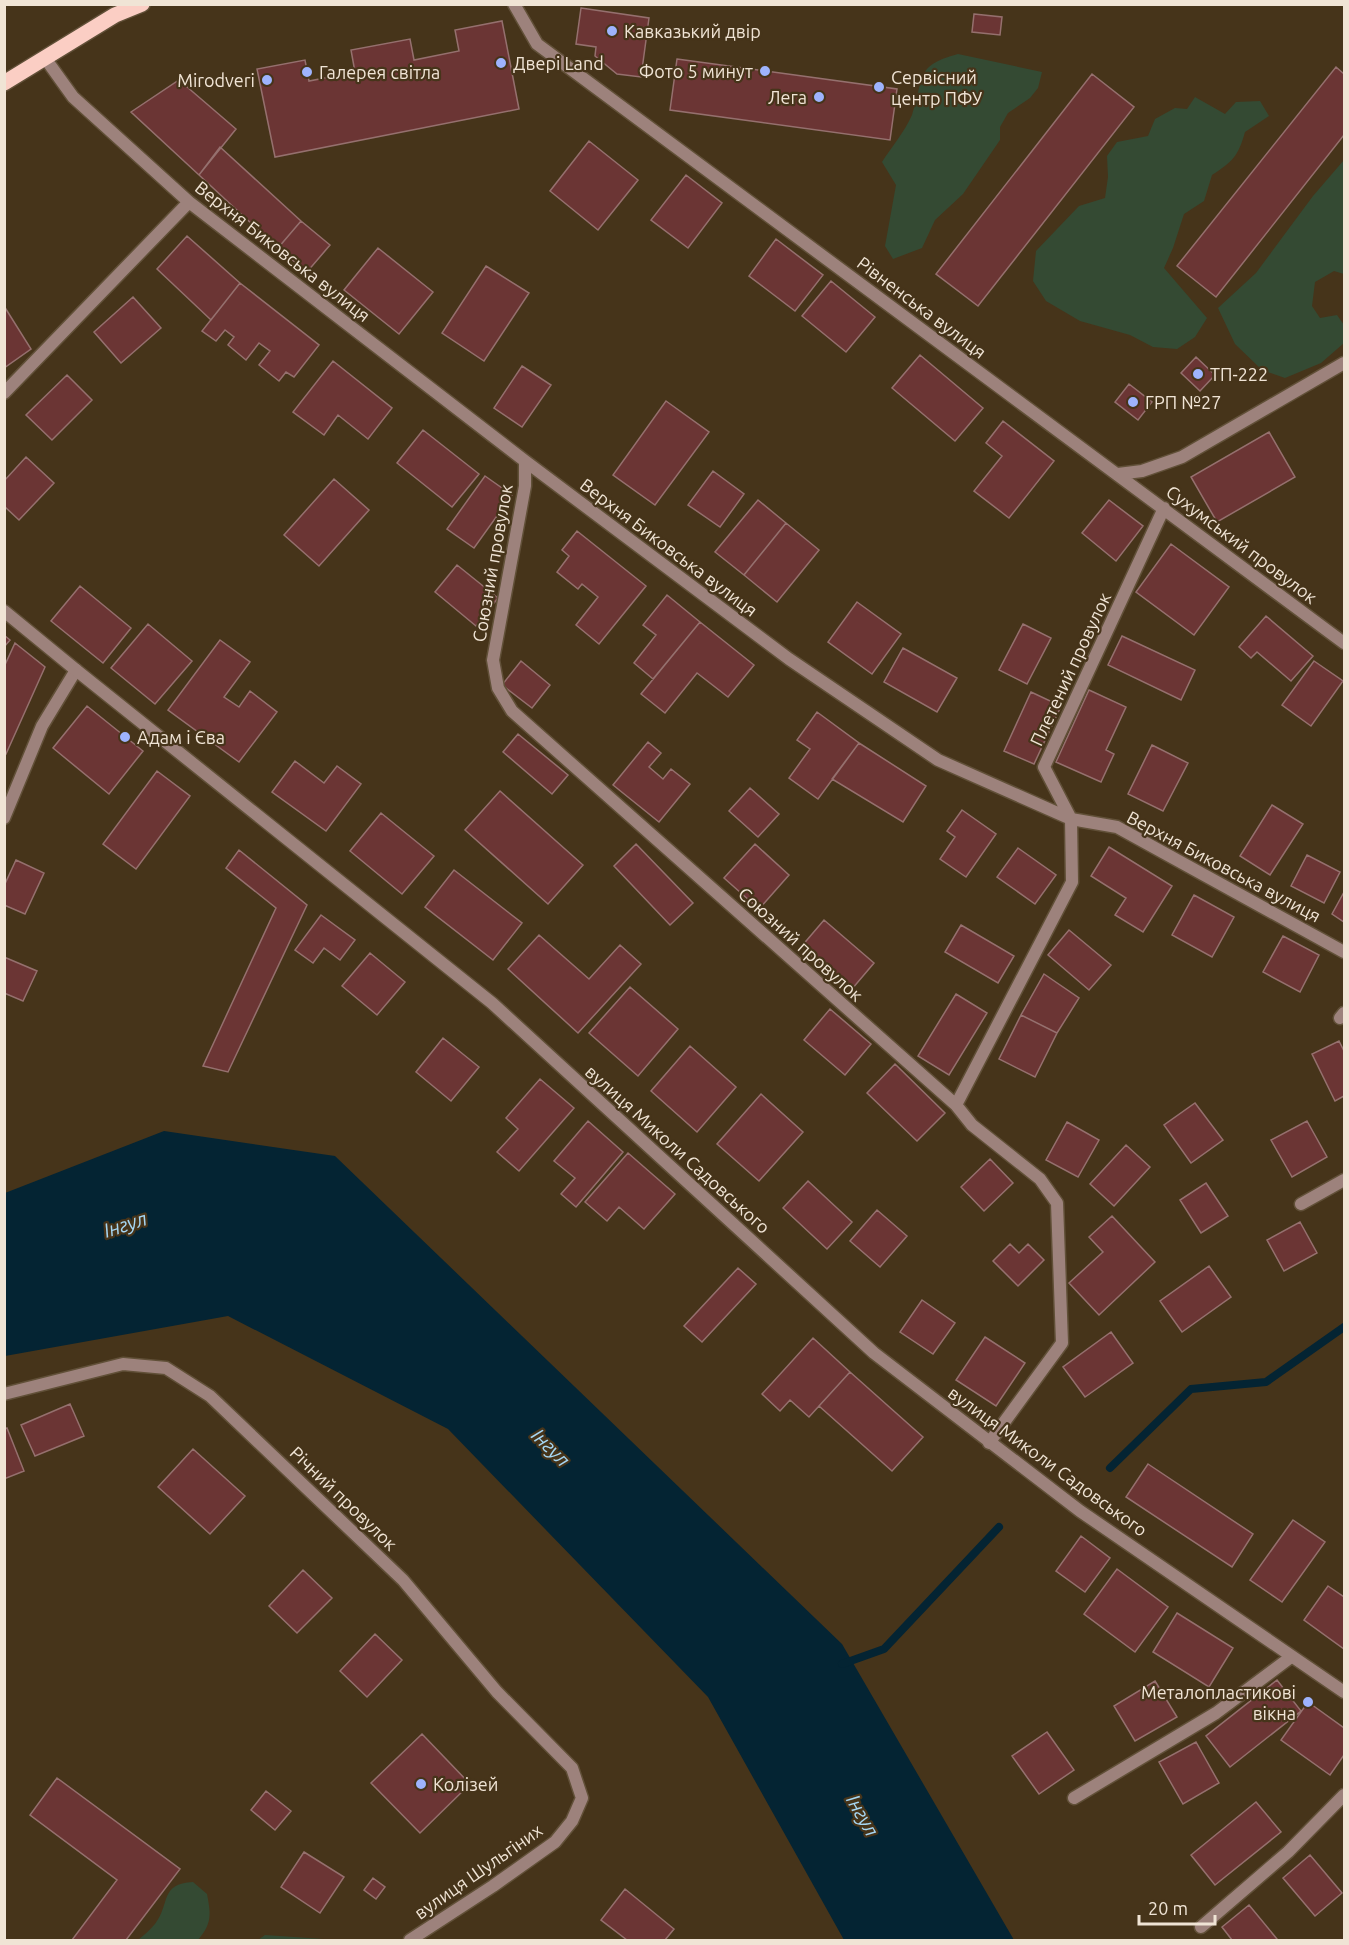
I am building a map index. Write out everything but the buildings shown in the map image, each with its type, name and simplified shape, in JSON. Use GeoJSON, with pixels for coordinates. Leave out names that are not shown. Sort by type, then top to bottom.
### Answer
{"type":"FeatureCollection","features":[{"type":"Feature","properties":{"kind":"main road"},"geometry":{"type":"LineString","coordinates":[[4,83],[115,15],[142,4]]}},
{"type":"Feature","properties":{"kind":"street","name":"Рівненська вулиця"},"geometry":{"type":"LineString","coordinates":[[514,4],[537,44],[1118,474]]}},
{"type":"Feature","properties":{"kind":"street","name":"Верхня Биковська вулиця"},"geometry":{"type":"LineString","coordinates":[[45,58],[73,97],[189,202],[525,461],[789,659],[938,760],[1071,819],[1117,827],[1344,952]]}},
{"type":"Feature","properties":{"kind":"street"},"geometry":{"type":"LineString","coordinates":[[4,393],[189,202]]}},
{"type":"Feature","properties":{"kind":"street"},"geometry":{"type":"LineString","coordinates":[[1118,474],[1142,471],[1182,457],[1344,363]]}},
{"type":"Feature","properties":{"kind":"street","name":"Союзний провулок"},"geometry":{"type":"LineString","coordinates":[[525,461],[525,486],[493,660],[498,688],[512,711],[956,1105],[972,1125],[1040,1179],[1057,1203],[1062,1343],[989,1443]]}},
{"type":"Feature","properties":{"kind":"street","name":"Сухумський провулок"},"geometry":{"type":"LineString","coordinates":[[1118,474],[1344,643]]}},
{"type":"Feature","properties":{"kind":"street","name":"Плетений провулок"},"geometry":{"type":"LineString","coordinates":[[956,1105],[1072,882],[1071,819],[1044,766],[1164,508]]}},
{"type":"Feature","properties":{"kind":"street","name":"вулиця Миколи Садовського"},"geometry":{"type":"LineString","coordinates":[[4,611],[492,1003],[874,1353],[1080,1511],[1344,1692]]}},
{"type":"Feature","properties":{"kind":"street"},"geometry":{"type":"LineString","coordinates":[[4,818],[42,726],[76,670]]}},
{"type":"Feature","properties":{"kind":"street"},"geometry":{"type":"LineString","coordinates":[[1301,1204],[1344,1180]]}},
{"type":"Feature","properties":{"kind":"street","name":"Річний провулок"},"geometry":{"type":"LineString","coordinates":[[4,1394],[123,1364],[166,1368],[210,1396],[403,1580],[497,1692],[572,1768],[582,1798]]}},
{"type":"Feature","properties":{"kind":"street"},"geometry":{"type":"LineString","coordinates":[[1074,1798],[1216,1713],[1291,1657]]}},
{"type":"Feature","properties":{"kind":"street"},"geometry":{"type":"LineString","coordinates":[[1201,1927],[1288,1852],[1344,1795]]}},
{"type":"Feature","properties":{"kind":"street","name":"вулиця Шульгіних"},"geometry":{"type":"LineString","coordinates":[[410,1941],[555,1842],[572,1821],[582,1798]]}},
{"type":"Feature","properties":{"kind":"green space"},"geometry":{"type":"Polygon","coordinates":[[[958,54],[1042,72],[1038,88],[1030,98],[1008,113],[1000,127],[1000,140],[963,194],[935,220],[922,248],[893,259],[885,246],[896,185],[882,162],[912,115],[920,83],[927,69],[958,54]]]}},
{"type":"Feature","properties":{"kind":"green space"},"geometry":{"type":"Polygon","coordinates":[[[1195,97],[1225,114],[1236,102],[1260,101],[1269,116],[1245,132],[1233,158],[1212,175],[1204,201],[1184,214],[1164,268],[1207,318],[1195,337],[1177,349],[1153,347],[1130,335],[1080,321],[1046,301],[1033,281],[1036,251],[1079,206],[1105,198],[1108,177],[1107,156],[1117,142],[1148,136],[1155,119],[1175,108],[1187,109],[1195,97]]]}},
{"type":"Feature","properties":{"kind":"green space"},"geometry":{"type":"Polygon","coordinates":[[[1344,160],[1344,274],[1334,271],[1315,282],[1312,306],[1320,318],[1337,315],[1344,325],[1344,343],[1321,363],[1285,378],[1262,370],[1235,344],[1218,308],[1256,273],[1313,196],[1344,160]]]}},
{"type":"Feature","properties":{"kind":"green space"},"geometry":{"type":"Polygon","coordinates":[[[193,1882],[207,1894],[209,1907],[208,1924],[198,1940],[138,1940],[155,1924],[170,1891],[175,1886],[193,1882]]]}},
{"type":"Feature","properties":{"kind":"green space"},"geometry":{"type":"Polygon","coordinates":[[[265,1935],[338,1940],[258,1940],[265,1935]]]}},
{"type":"Feature","properties":{"kind":"water","name":"Інгул"},"geometry":{"type":"Polygon","coordinates":[[[164,1131],[335,1156],[842,1644],[1014,1940],[844,1940],[708,1697],[448,1429],[228,1316],[5,1356],[5,1193],[164,1131]]]}},
{"type":"Feature","properties":{"kind":"waterway"},"geometry":{"type":"LineString","coordinates":[[1110,1468],[1191,1389],[1266,1382],[1344,1327]]}},
{"type":"Feature","properties":{"kind":"waterway"},"geometry":{"type":"LineString","coordinates":[[842,1664],[884,1649],[999,1527]]}},
{"type":"Feature","properties":{"kind":"place","name":"Кавказький двір"},"geometry":{"type":"Point","coordinates":[612,31]}},
{"type":"Feature","properties":{"kind":"place","name":"Двері Land"},"geometry":{"type":"Point","coordinates":[501,63]}},
{"type":"Feature","properties":{"kind":"place","name":"Фото 5 минут"},"geometry":{"type":"Point","coordinates":[765,71]}},
{"type":"Feature","properties":{"kind":"place","name":"Галерея світла"},"geometry":{"type":"Point","coordinates":[307,72]}},
{"type":"Feature","properties":{"kind":"place","name":"Mirodveri"},"geometry":{"type":"Point","coordinates":[267,80]}},
{"type":"Feature","properties":{"kind":"place","name":"Cервісний центр ПФУ"},"geometry":{"type":"Point","coordinates":[879,87]}},
{"type":"Feature","properties":{"kind":"place","name":"Лега"},"geometry":{"type":"Point","coordinates":[819,97]}},
{"type":"Feature","properties":{"kind":"place","name":"ТП-222"},"geometry":{"type":"Point","coordinates":[1198,374]}},
{"type":"Feature","properties":{"kind":"place","name":"ГРП №27"},"geometry":{"type":"Point","coordinates":[1133,402]}},
{"type":"Feature","properties":{"kind":"place","name":"Адам і Єва"},"geometry":{"type":"Point","coordinates":[125,737]}},
{"type":"Feature","properties":{"kind":"place","name":"Металопластикові вікна"},"geometry":{"type":"Point","coordinates":[1308,1702]}},
{"type":"Feature","properties":{"kind":"place","name":"Колізей"},"geometry":{"type":"Point","coordinates":[421,1784]}}]}
